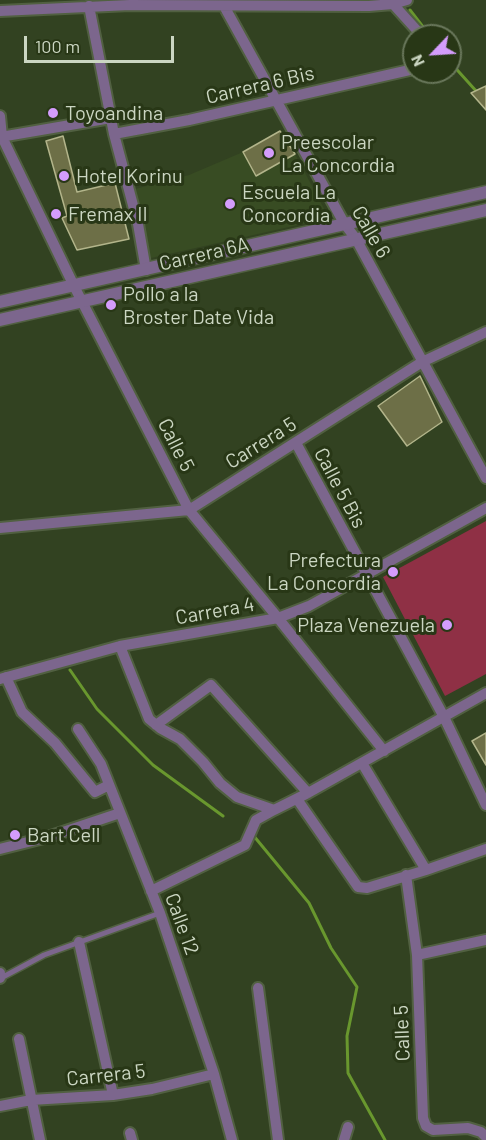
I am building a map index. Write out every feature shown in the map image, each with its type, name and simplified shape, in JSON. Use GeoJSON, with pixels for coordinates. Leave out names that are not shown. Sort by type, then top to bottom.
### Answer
{"type":"FeatureCollection","features":[{"type":"Feature","properties":{"kind":"street"},"geometry":{"type":"LineString","coordinates":[[0,11],[130,3],[224,6],[369,6],[407,0]]}},
{"type":"Feature","properties":{"kind":"street"},"geometry":{"type":"LineString","coordinates":[[393,4],[411,24]]}},
{"type":"Feature","properties":{"kind":"street"},"geometry":{"type":"LineString","coordinates":[[89,6],[114,134],[138,224],[146,270]]}},
{"type":"Feature","properties":{"kind":"street","name":"Calle 6"},"geometry":{"type":"LineString","coordinates":[[224,6],[344,223],[356,239],[486,478]]}},
{"type":"Feature","properties":{"kind":"street","name":"Carrera 6 Bis"},"geometry":{"type":"LineString","coordinates":[[114,134],[189,120],[402,72]]}},
{"type":"Feature","properties":{"kind":"street","name":"Calle 5"},"geometry":{"type":"LineString","coordinates":[[0,116],[1,137],[74,286],[189,510],[384,751]]}},
{"type":"Feature","properties":{"kind":"street"},"geometry":{"type":"LineString","coordinates":[[1,137],[111,118]]}},
{"type":"Feature","properties":{"kind":"street","name":"Carrera 6A"},"geometry":{"type":"LineString","coordinates":[[0,302],[486,192]]}},
{"type":"Feature","properties":{"kind":"street","name":"Carrera 6A"},"geometry":{"type":"LineString","coordinates":[[0,320],[486,210]]}},
{"type":"Feature","properties":{"kind":"street","name":"Carrera 5"},"geometry":{"type":"LineString","coordinates":[[0,528],[189,510],[422,362],[486,332]]}},
{"type":"Feature","properties":{"kind":"street","name":"Calle 5 Bis"},"geometry":{"type":"LineString","coordinates":[[296,443],[444,717],[486,805]]}},
{"type":"Feature","properties":{"kind":"street","name":"Carrera 4"},"geometry":{"type":"LineString","coordinates":[[3,678],[120,646],[278,618],[309,606],[486,508]]}},
{"type":"Feature","properties":{"kind":"street"},"geometry":{"type":"LineString","coordinates":[[120,646],[149,719],[180,739],[220,783],[237,797],[274,810]]}},
{"type":"Feature","properties":{"kind":"street"},"geometry":{"type":"LineString","coordinates":[[3,678],[21,712],[55,743],[95,792],[109,785]]}},
{"type":"Feature","properties":{"kind":"street"},"geometry":{"type":"LineString","coordinates":[[156,725],[211,686],[308,793]]}},
{"type":"Feature","properties":{"kind":"street"},"geometry":{"type":"LineString","coordinates":[[151,891],[245,845],[256,820],[486,693]]}},
{"type":"Feature","properties":{"kind":"street","name":"Calle 12"},"geometry":{"type":"LineString","coordinates":[[78,729],[101,764],[160,913],[214,1074],[232,1140]]}},
{"type":"Feature","properties":{"kind":"street"},"geometry":{"type":"LineString","coordinates":[[362,763],[426,870]]}},
{"type":"Feature","properties":{"kind":"street"},"geometry":{"type":"LineString","coordinates":[[297,799],[358,887],[367,888],[486,849]]}},
{"type":"Feature","properties":{"kind":"street"},"geometry":{"type":"LineString","coordinates":[[0,849],[48,837],[120,813]]}},
{"type":"Feature","properties":{"kind":"street","name":"Calle 5"},"geometry":{"type":"LineString","coordinates":[[406,875],[417,955],[423,1118],[426,1126],[433,1130],[474,1129],[486,1137]]}},
{"type":"Feature","properties":{"kind":"street"},"geometry":{"type":"LineString","coordinates":[[417,955],[486,940]]}},
{"type":"Feature","properties":{"kind":"street"},"geometry":{"type":"LineString","coordinates":[[79,942],[113,1095]]}},
{"type":"Feature","properties":{"kind":"street"},"geometry":{"type":"LineString","coordinates":[[258,988],[278,1140]]}},
{"type":"Feature","properties":{"kind":"street"},"geometry":{"type":"LineString","coordinates":[[19,1039],[40,1140]]}},
{"type":"Feature","properties":{"kind":"street","name":"Carrera 5"},"geometry":{"type":"LineString","coordinates":[[0,1106],[31,1100],[113,1095],[152,1089],[214,1074]]}},
{"type":"Feature","properties":{"kind":"street"},"geometry":{"type":"LineString","coordinates":[[344,1140],[348,1127]]}},
{"type":"Feature","properties":{"kind":"lane"},"geometry":{"type":"LineString","coordinates":[[0,976],[79,942],[160,913]]}},
{"type":"Feature","properties":{"kind":"shaded area","name":"Escuela La Concordia"},"geometry":{"type":"Polygon","coordinates":[[[243,152],[256,176],[295,154],[329,218],[151,258],[135,189],[189,175],[243,152]]]}},
{"type":"Feature","properties":{"kind":"shaded area","name":"Plaza Venezuela"},"geometry":{"type":"Polygon","coordinates":[[[486,521],[486,674],[445,696],[383,577],[486,521]]]}},
{"type":"Feature","properties":{"kind":"building"},"geometry":{"type":"Polygon","coordinates":[[[486,86],[486,110],[471,93],[486,86]]]}},
{"type":"Feature","properties":{"kind":"building","name":"Preescolar La Concordia"},"geometry":{"type":"Polygon","coordinates":[[[280,131],[295,154],[256,176],[243,152],[280,131]]]}},
{"type":"Feature","properties":{"kind":"building"},"geometry":{"type":"Polygon","coordinates":[[[63,136],[77,192],[115,183],[129,239],[77,250],[62,218],[67,216],[46,141],[63,136]]]}},
{"type":"Feature","properties":{"kind":"building"},"geometry":{"type":"Polygon","coordinates":[[[420,376],[442,422],[407,446],[378,406],[420,376]]]}},
{"type":"Feature","properties":{"kind":"building"},"geometry":{"type":"Polygon","coordinates":[[[486,733],[486,765],[472,741],[486,733]]]}},
{"type":"Feature","properties":{"kind":"waterway"},"geometry":{"type":"LineString","coordinates":[[410,10],[421,24]]}},
{"type":"Feature","properties":{"kind":"waterway"},"geometry":{"type":"LineString","coordinates":[[462,75],[477,92]]}},
{"type":"Feature","properties":{"kind":"waterway"},"geometry":{"type":"LineString","coordinates":[[70,670],[97,709],[153,765],[223,816]]}},
{"type":"Feature","properties":{"kind":"waterway"},"geometry":{"type":"LineString","coordinates":[[253,835],[309,903],[331,948],[357,987],[347,1036],[348,1073],[385,1140]]}},
{"type":"Feature","properties":{"kind":"place","name":"Toyoandina"},"geometry":{"type":"Point","coordinates":[53,113]}},
{"type":"Feature","properties":{"kind":"place","name":"Preescolar La Concordia"},"geometry":{"type":"Point","coordinates":[269,153]}},
{"type":"Feature","properties":{"kind":"place","name":"Hotel Korinu"},"geometry":{"type":"Point","coordinates":[64,176]}},
{"type":"Feature","properties":{"kind":"place","name":"Escuela La Concordia"},"geometry":{"type":"Point","coordinates":[230,204]}},
{"type":"Feature","properties":{"kind":"place","name":"Fremax II"},"geometry":{"type":"Point","coordinates":[56,214]}},
{"type":"Feature","properties":{"kind":"place","name":"Pollo a la Broster Date Vida"},"geometry":{"type":"Point","coordinates":[111,305]}},
{"type":"Feature","properties":{"kind":"place","name":"Prefectura La Concordia"},"geometry":{"type":"Point","coordinates":[393,572]}},
{"type":"Feature","properties":{"kind":"place","name":"Plaza Venezuela"},"geometry":{"type":"Point","coordinates":[447,625]}},
{"type":"Feature","properties":{"kind":"place","name":"Bart Cell"},"geometry":{"type":"Point","coordinates":[15,835]}}]}
